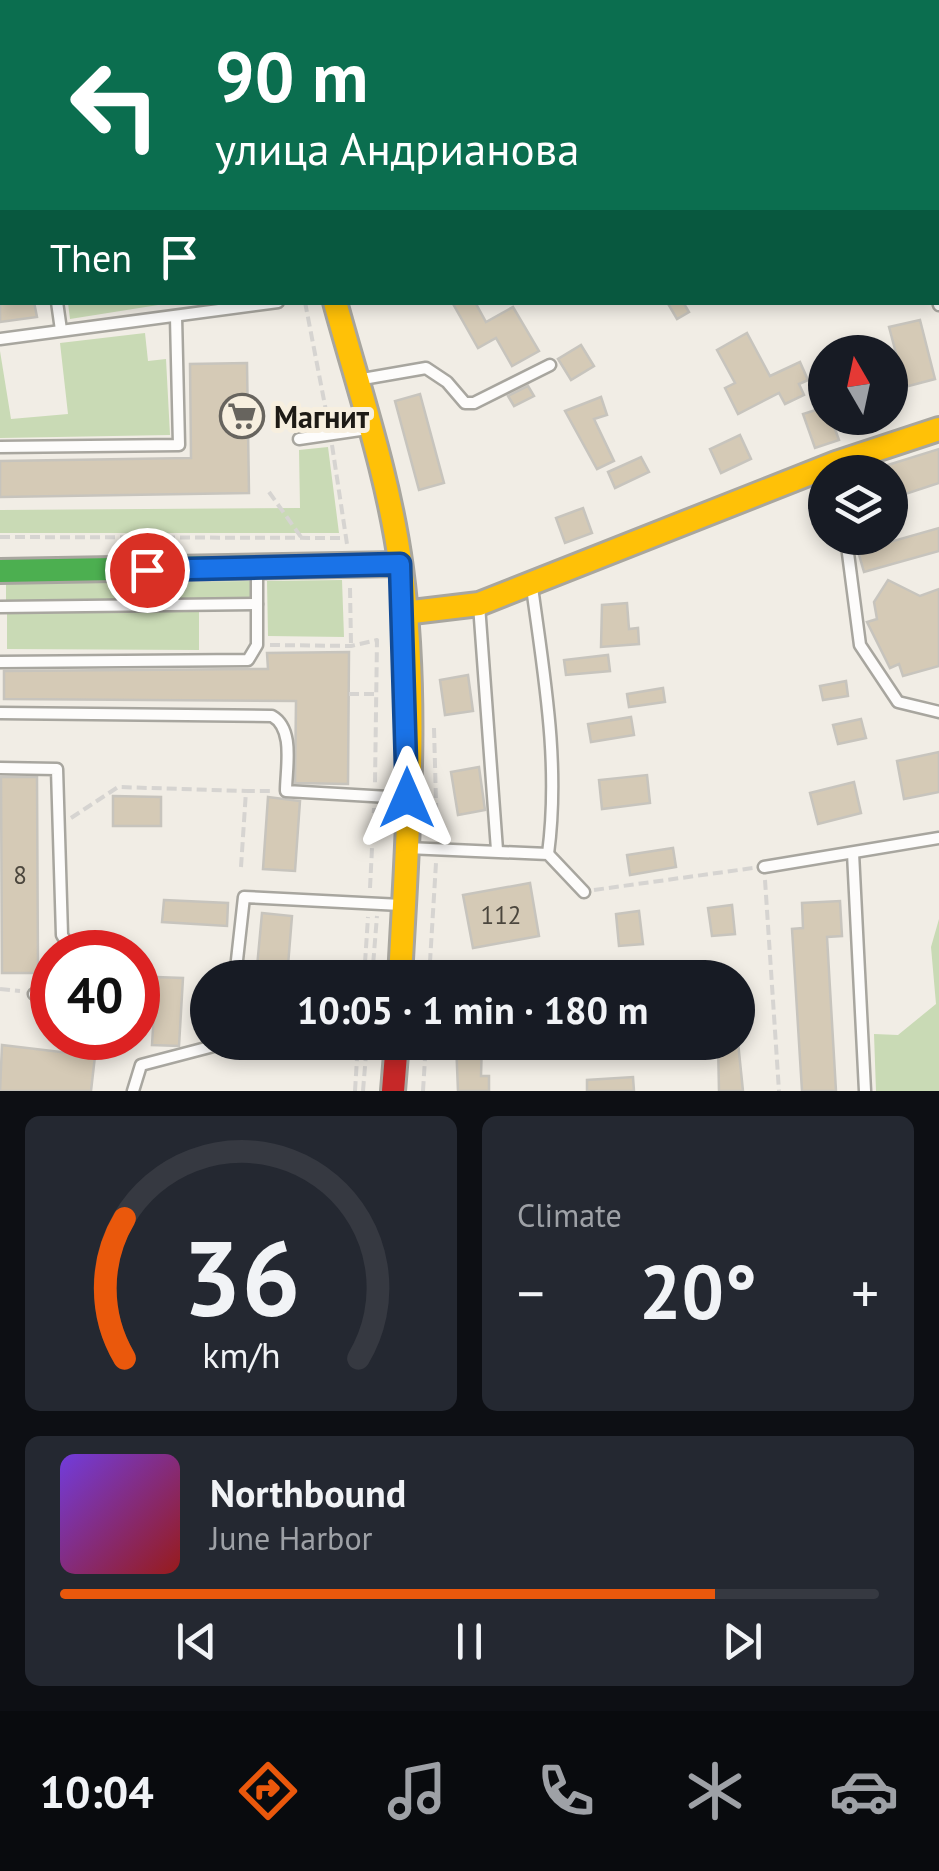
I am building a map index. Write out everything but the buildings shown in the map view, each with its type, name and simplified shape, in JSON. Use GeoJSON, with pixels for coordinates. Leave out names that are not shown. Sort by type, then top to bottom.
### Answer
{"type":"FeatureCollection","features":[{"type":"Feature","properties":{"kind":"street"},"geometry":{"type":"LineString","coordinates":[[336,305],[400,564],[407,798],[401,960]]}},
{"type":"Feature","properties":{"kind":"street"},"geometry":{"type":"LineString","coordinates":[[871,455],[939,429]]}},
{"type":"Feature","properties":{"kind":"street"},"geometry":{"type":"LineString","coordinates":[[404,613],[480,604],[808,479]]}},
{"type":"Feature","properties":{"kind":"street"},"geometry":{"type":"LineString","coordinates":[[0,571],[257,570],[400,564]]}},
{"type":"Feature","properties":{"kind":"street"},"geometry":{"type":"LineString","coordinates":[[394,1091],[396,1060]]}},
{"type":"Feature","properties":{"kind":"lane"},"geometry":{"type":"LineString","coordinates":[[57,305],[61,330]]}},
{"type":"Feature","properties":{"kind":"lane"},"geometry":{"type":"LineString","coordinates":[[0,340],[176,317],[191,308],[234,305]]}},
{"type":"Feature","properties":{"kind":"lane"},"geometry":{"type":"LineString","coordinates":[[0,447],[180,444],[176,317]]}},
{"type":"Feature","properties":{"kind":"lane"},"geometry":{"type":"LineString","coordinates":[[356,380],[426,368],[448,382],[465,403],[474,403],[550,365]]}},
{"type":"Feature","properties":{"kind":"lane"},"geometry":{"type":"LineString","coordinates":[[298,439],[368,429]]}},
{"type":"Feature","properties":{"kind":"lane"},"geometry":{"type":"LineString","coordinates":[[848,555],[860,645],[898,702],[939,712]]}},
{"type":"Feature","properties":{"kind":"lane"},"geometry":{"type":"LineString","coordinates":[[0,662],[248,660],[257,645],[257,570]]}},
{"type":"Feature","properties":{"kind":"lane"},"geometry":{"type":"LineString","coordinates":[[532,583],[553,743],[555,800],[548,854]]}},
{"type":"Feature","properties":{"kind":"lane"},"geometry":{"type":"LineString","coordinates":[[0,607],[257,604]]}},
{"type":"Feature","properties":{"kind":"lane"},"geometry":{"type":"LineString","coordinates":[[480,604],[496,850]]}},
{"type":"Feature","properties":{"kind":"lane"},"geometry":{"type":"LineString","coordinates":[[0,713],[272,716],[282,722],[286,732],[286,791],[407,798]]}},
{"type":"Feature","properties":{"kind":"lane"},"geometry":{"type":"LineString","coordinates":[[0,768],[57,769],[62,930]]}},
{"type":"Feature","properties":{"kind":"lane"},"geometry":{"type":"LineString","coordinates":[[764,867],[939,838]]}},
{"type":"Feature","properties":{"kind":"lane"},"geometry":{"type":"LineString","coordinates":[[406,848],[548,854],[584,892]]}},
{"type":"Feature","properties":{"kind":"lane"},"geometry":{"type":"LineString","coordinates":[[853,854],[865,1091]]}},
{"type":"Feature","properties":{"kind":"lane"},"geometry":{"type":"LineString","coordinates":[[238,960],[244,896],[404,905]]}},
{"type":"Feature","properties":{"kind":"lane"},"geometry":{"type":"LineString","coordinates":[[133,1091],[140,1065],[190,1052]]}},
{"type":"Feature","properties":{"kind":"path"},"geometry":{"type":"LineString","coordinates":[[269,492],[301,537]]}},
{"type":"Feature","properties":{"kind":"path"},"geometry":{"type":"LineString","coordinates":[[0,537],[346,538]]}},
{"type":"Feature","properties":{"kind":"path"},"geometry":{"type":"LineString","coordinates":[[349,568],[351,646]]}},
{"type":"Feature","properties":{"kind":"path"},"geometry":{"type":"LineString","coordinates":[[257,645],[351,646],[377,640],[375,795],[365,960]]}},
{"type":"Feature","properties":{"kind":"path"},"geometry":{"type":"LineString","coordinates":[[349,694],[376,694]]}},
{"type":"Feature","properties":{"kind":"path"},"geometry":{"type":"LineString","coordinates":[[59,826],[118,787],[286,791]]}},
{"type":"Feature","properties":{"kind":"path"},"geometry":{"type":"LineString","coordinates":[[241,867],[246,791]]}},
{"type":"Feature","properties":{"kind":"path"},"geometry":{"type":"LineString","coordinates":[[584,892],[764,867],[779,1091]]}},
{"type":"Feature","properties":{"kind":"path"},"geometry":{"type":"LineString","coordinates":[[370,903],[377,915],[373,960]]}},
{"type":"Feature","properties":{"kind":"path"},"geometry":{"type":"LineString","coordinates":[[0,988],[30,993]]}},
{"type":"Feature","properties":{"kind":"path"},"geometry":{"type":"LineString","coordinates":[[354,1091],[357,1060]]}},
{"type":"Feature","properties":{"kind":"path"},"geometry":{"type":"LineString","coordinates":[[363,1091],[366,1060]]}},
{"type":"Feature","properties":{"kind":"path"},"geometry":{"type":"LineString","coordinates":[[423,1091],[425,1060]]}},
{"type":"Feature","properties":{"kind":"green space"},"geometry":{"type":"Polygon","coordinates":[[[68,305],[158,305],[70,319],[68,305]]]}},
{"type":"Feature","properties":{"kind":"green space"},"geometry":{"type":"Polygon","coordinates":[[[145,333],[148,361],[166,359],[170,435],[0,438],[0,351],[11,419],[68,414],[60,343],[145,333]]]}},
{"type":"Feature","properties":{"kind":"green space"},"geometry":{"type":"Polygon","coordinates":[[[328,447],[339,533],[0,533],[0,510],[300,508],[299,450],[328,447]]]}},
{"type":"Feature","properties":{"kind":"green space"},"geometry":{"type":"Polygon","coordinates":[[[342,580],[344,637],[268,636],[267,581],[342,580]]]}},
{"type":"Feature","properties":{"kind":"green space"},"geometry":{"type":"Polygon","coordinates":[[[250,581],[250,600],[6,603],[6,584],[250,581]]]}},
{"type":"Feature","properties":{"kind":"green space"},"geometry":{"type":"Polygon","coordinates":[[[7,610],[199,611],[199,650],[7,649],[7,610]]]}},
{"type":"Feature","properties":{"kind":"green space"},"geometry":{"type":"Polygon","coordinates":[[[939,919],[939,1091],[876,1091],[874,1034],[898,1035],[936,1004],[931,947],[939,919]]]}},
{"type":"Feature","properties":{"kind":"traffic: fast"},"geometry":{"type":"LineString","coordinates":[[0,571],[400,564]]}},
{"type":"Feature","properties":{"kind":"traffic: slow"},"geometry":{"type":"LineString","coordinates":[[336,305],[389,500],[401,568],[409,670],[410,773],[401,960]]}},
{"type":"Feature","properties":{"kind":"traffic: slow"},"geometry":{"type":"LineString","coordinates":[[404,613],[479,604],[836,463],[939,429]]}},
{"type":"Feature","properties":{"kind":"traffic: jam"},"geometry":{"type":"LineString","coordinates":[[393,1091],[396,1060]]}},
{"type":"Feature","properties":{"kind":"place","name":"Магнит"},"geometry":{"type":"Point","coordinates":[242,416]}},
{"type":"Feature","properties":{"kind":"route"},"geometry":{"type":"LineString","coordinates":[[147,570],[400,564],[406,640],[407,798]]}}]}
